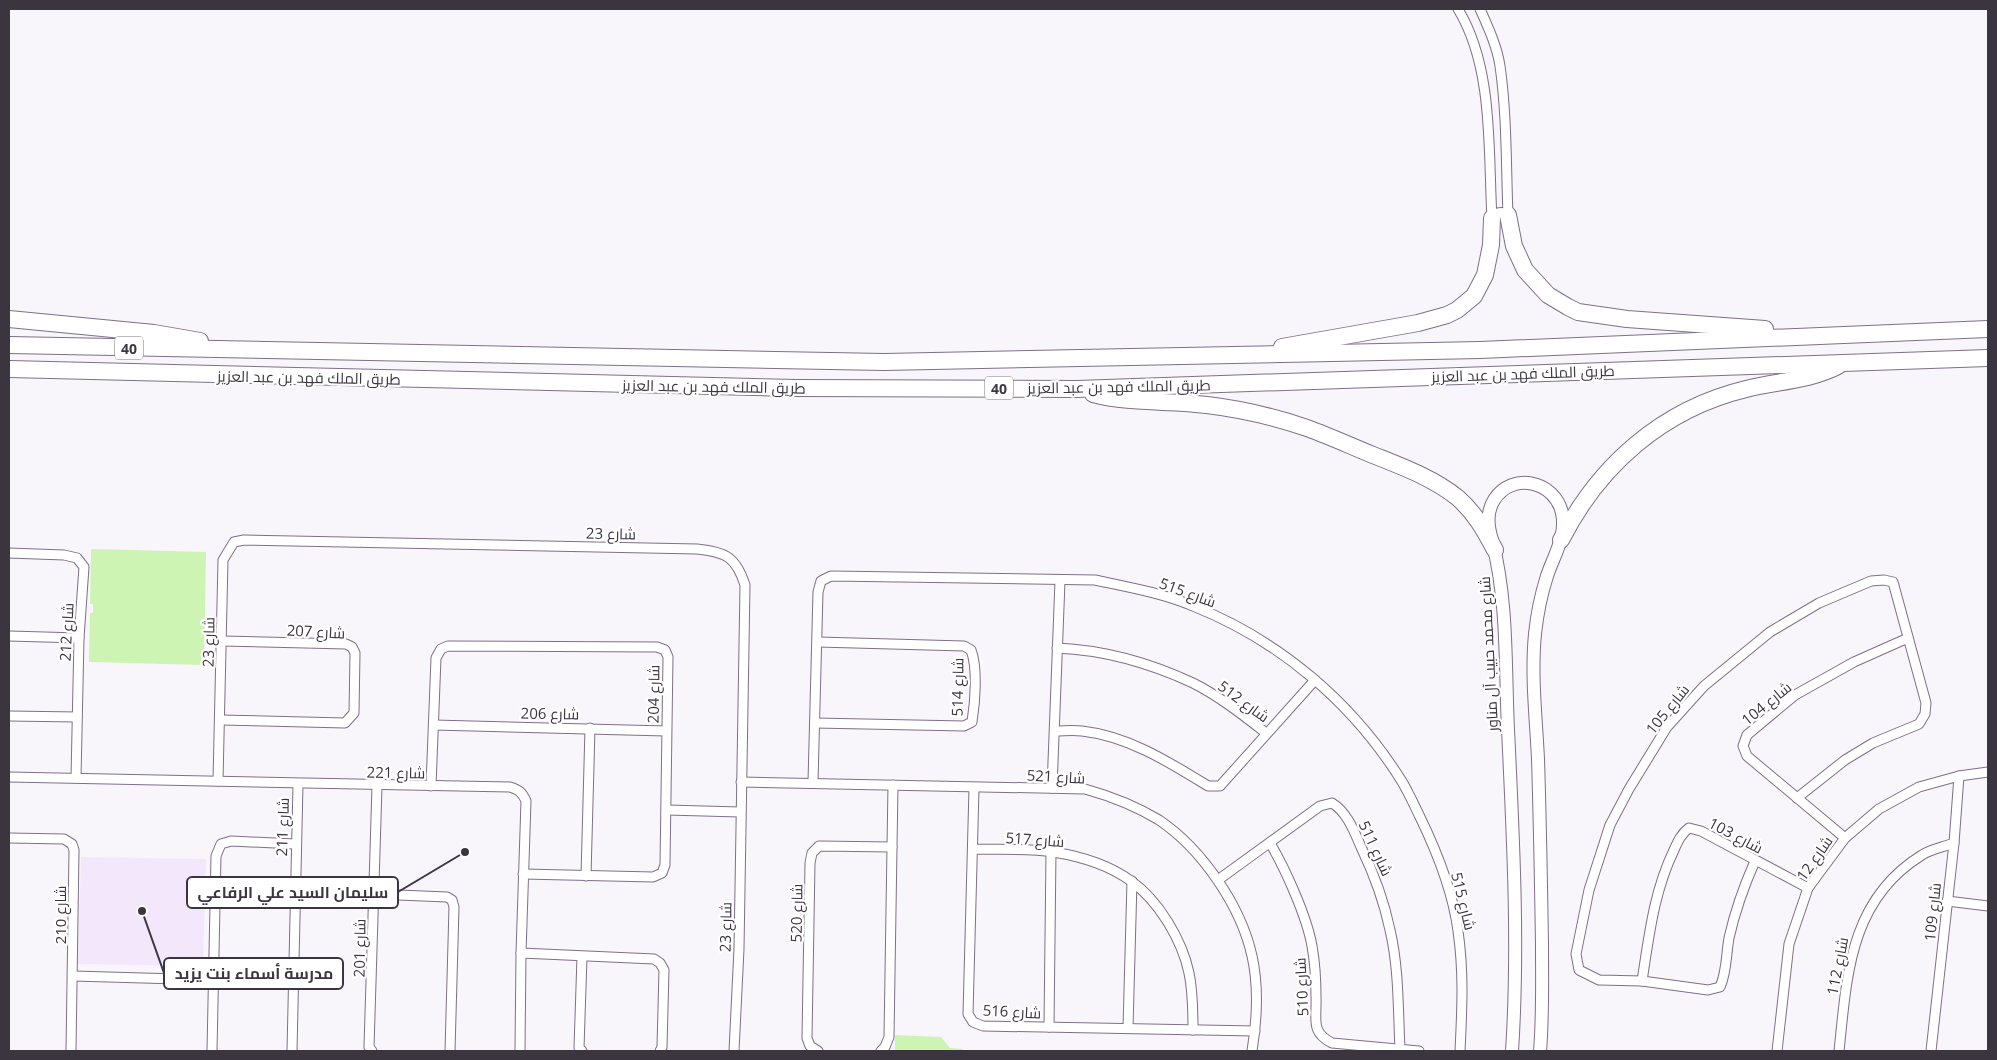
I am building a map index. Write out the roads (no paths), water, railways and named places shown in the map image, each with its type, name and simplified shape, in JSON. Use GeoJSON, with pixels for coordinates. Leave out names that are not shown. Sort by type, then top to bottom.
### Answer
{"type":"FeatureCollection","features":[{"type":"Feature","properties":{"kind":"highway"},"geometry":{"type":"LineString","coordinates":[[1508,216],[1514,246],[1525,270],[1548,295],[1578,312],[1626,319],[1844,334]]}},
{"type":"Feature","properties":{"kind":"highway"},"geometry":{"type":"LineString","coordinates":[[1227,356],[1418,323],[1447,315],[1457,310],[1474,296],[1485,276],[1491,245],[1492,218]]}},
{"type":"Feature","properties":{"kind":"highway"},"geometry":{"type":"LineString","coordinates":[[9,319],[154,333],[249,349]]}},
{"type":"Feature","properties":{"kind":"highway","name":"طريق الملك فهد بن عبد العزيز"},"geometry":{"type":"LineString","coordinates":[[9,345],[884,362],[1480,350],[1988,329]]}},
{"type":"Feature","properties":{"kind":"highway","name":"طريق الملك فهد بن عبد العزيز"},"geometry":{"type":"LineString","coordinates":[[9,369],[797,388],[1077,389],[1988,358]]}},
{"type":"Feature","properties":{"kind":"highway"},"geometry":{"type":"LineString","coordinates":[[1561,540],[1581,505],[1604,474],[1637,442],[1662,424],[1718,397],[1746,389],[1808,377],[1827,371],[1844,362]]}},
{"type":"Feature","properties":{"kind":"highway"},"geometry":{"type":"LineString","coordinates":[[1077,389],[1120,400],[1224,408],[1277,419],[1322,433],[1425,477],[1448,490],[1465,505],[1479,522],[1495,550]]}},
{"type":"Feature","properties":{"kind":"main road","name":"شارع محمد حبيب آل مناور"},"geometry":{"type":"LineString","coordinates":[[1512,1051],[1516,993],[1515,900],[1505,629],[1501,578],[1488,525],[1491,505],[1503,490],[1520,482],[1539,485],[1554,496],[1562,515],[1561,540],[1543,589],[1536,622],[1534,655],[1541,886],[1542,1000],[1540,1051]]}},
{"type":"Feature","properties":{"kind":"street"},"geometry":{"type":"LineString","coordinates":[[1458,9],[1470,36],[1482,72],[1487,113],[1492,218]]}},
{"type":"Feature","properties":{"kind":"street"},"geometry":{"type":"LineString","coordinates":[[1480,9],[1490,31],[1500,66],[1504,112],[1508,216]]}},
{"type":"Feature","properties":{"kind":"street"},"geometry":{"type":"LineString","coordinates":[[1487,113],[1504,112]]}},
{"type":"Feature","properties":{"kind":"street"},"geometry":{"type":"LineString","coordinates":[[1492,218],[1497,213],[1505,213],[1508,216]]}},
{"type":"Feature","properties":{"kind":"street","name":"شارع 23"},"geometry":{"type":"LineString","coordinates":[[218,781],[223,560],[234,542],[244,540],[697,549],[720,553],[738,566],[745,585],[739,950],[734,1051]]}},
{"type":"Feature","properties":{"kind":"street","name":"شارع 212"},"geometry":{"type":"LineString","coordinates":[[9,553],[64,555],[77,558],[84,567],[76,718],[76,778]]}},
{"type":"Feature","properties":{"kind":"street","name":"شارع 515"},"geometry":{"type":"LineString","coordinates":[[814,782],[818,592],[821,581],[831,576],[1060,581],[1095,580],[1130,587],[1193,606],[1231,623],[1315,680],[1348,709],[1376,743],[1402,781],[1434,846],[1454,909],[1464,984],[1460,1051]]}},
{"type":"Feature","properties":{"kind":"street","name":"شارع 105"},"geometry":{"type":"LineString","coordinates":[[1754,861],[1742,893],[1729,939],[1724,979],[1720,987],[1708,990],[1642,981],[1599,980],[1579,970],[1576,954],[1589,890],[1610,825],[1666,727],[1704,686],[1770,632],[1819,603],[1871,581],[1884,580],[1893,582],[1926,703],[1925,714],[1919,724],[1873,743],[1845,760],[1797,798]]}},
{"type":"Feature","properties":{"kind":"street"},"geometry":{"type":"LineString","coordinates":[[1052,788],[1060,581]]}},
{"type":"Feature","properties":{"kind":"street"},"geometry":{"type":"LineString","coordinates":[[9,636],[80,638]]}},
{"type":"Feature","properties":{"kind":"street","name":"شارع 104"},"geometry":{"type":"LineString","coordinates":[[1845,838],[1748,756],[1743,746],[1747,735],[1795,695],[1854,662],[1908,638]]}},
{"type":"Feature","properties":{"kind":"street","name":"شارع 207"},"geometry":{"type":"LineString","coordinates":[[220,720],[345,723],[354,713],[355,653],[352,647],[346,644],[222,641]]}},
{"type":"Feature","properties":{"kind":"street","name":"شارع 514"},"geometry":{"type":"LineString","coordinates":[[815,723],[964,726],[972,722],[974,712],[974,659],[971,650],[964,646],[818,642]]}},
{"type":"Feature","properties":{"kind":"street","name":"شارع 204"},"geometry":{"type":"LineString","coordinates":[[431,786],[436,658],[441,650],[448,646],[657,647],[665,650],[668,657],[666,810],[665,865],[662,873],[653,877],[523,874]]}},
{"type":"Feature","properties":{"kind":"street","name":"شارع 512"},"geometry":{"type":"LineString","coordinates":[[1055,731],[1082,731],[1110,737],[1138,747],[1163,759],[1208,786],[1215,787],[1220,786],[1266,733],[1232,706],[1194,684],[1147,665],[1109,654],[1079,649],[1057,648]]}},
{"type":"Feature","properties":{"kind":"street"},"geometry":{"type":"LineString","coordinates":[[1266,733],[1315,680]]}},
{"type":"Feature","properties":{"kind":"street"},"geometry":{"type":"LineString","coordinates":[[9,716],[76,718]]}},
{"type":"Feature","properties":{"kind":"street","name":"شارع 206"},"geometry":{"type":"LineString","coordinates":[[434,725],[666,731]]}},
{"type":"Feature","properties":{"kind":"street"},"geometry":{"type":"LineString","coordinates":[[586,876],[590,728]]}},
{"type":"Feature","properties":{"kind":"street","name":"شارع 12"},"geometry":{"type":"LineString","coordinates":[[1777,1051],[1790,944],[1808,888],[1845,838],[1879,809],[1919,787],[1959,776],[1988,772]]}},
{"type":"Feature","properties":{"kind":"street","name":"شارع 109"},"geometry":{"type":"LineString","coordinates":[[1932,1051],[1954,843],[1959,776]]}},
{"type":"Feature","properties":{"kind":"street","name":"شارع 221"},"geometry":{"type":"LineString","coordinates":[[9,777],[377,786],[510,787],[518,790],[523,794],[526,801],[520,1051]]}},
{"type":"Feature","properties":{"kind":"street","name":"شارع 521"},"geometry":{"type":"LineString","coordinates":[[741,782],[814,782],[1085,790],[1108,796],[1159,820],[1187,843],[1218,880],[1239,917],[1252,956],[1257,991],[1252,1051]]}},
{"type":"Feature","properties":{"kind":"street","name":"شارع 211"},"geometry":{"type":"LineString","coordinates":[[292,1051],[295,844],[298,784]]}},
{"type":"Feature","properties":{"kind":"street"},"geometry":{"type":"LineString","coordinates":[[881,1051],[889,1037],[893,785]]}},
{"type":"Feature","properties":{"kind":"street","name":"شارع 201"},"geometry":{"type":"LineString","coordinates":[[372,1051],[370,1047],[377,786]]}},
{"type":"Feature","properties":{"kind":"street","name":"شارع 516"},"geometry":{"type":"LineString","coordinates":[[974,788],[968,1014],[973,1022],[983,1026],[1255,1030]]}},
{"type":"Feature","properties":{"kind":"street","name":"شارع 511"},"geometry":{"type":"LineString","coordinates":[[1218,880],[1320,806],[1332,803],[1341,809],[1357,836],[1378,883],[1391,932],[1400,1049]]}},
{"type":"Feature","properties":{"kind":"street"},"geometry":{"type":"LineString","coordinates":[[666,810],[740,812]]}},
{"type":"Feature","properties":{"kind":"street","name":"شارع 103"},"geometry":{"type":"LineString","coordinates":[[1642,981],[1651,921],[1663,872],[1682,832],[1689,828],[1701,831],[1754,861],[1808,888]]}},
{"type":"Feature","properties":{"kind":"street","name":"شارع 210"},"geometry":{"type":"LineString","coordinates":[[9,838],[64,839],[72,844],[74,850],[71,1051]]}},
{"type":"Feature","properties":{"kind":"street"},"geometry":{"type":"LineString","coordinates":[[212,1051],[216,856],[221,844],[230,841],[295,844]]}},
{"type":"Feature","properties":{"kind":"street","name":"شارع 510"},"geometry":{"type":"LineString","coordinates":[[1270,843],[1289,882],[1312,946],[1316,986],[1317,1029],[1320,1037],[1332,1044],[1419,1051]]}},
{"type":"Feature","properties":{"kind":"street","name":"شارع 112"},"geometry":{"type":"LineString","coordinates":[[1839,1051],[1850,960],[1860,928],[1867,914],[1880,893],[1902,870],[1923,854],[1954,843]]}},
{"type":"Feature","properties":{"kind":"street","name":"شارع 520"},"geometry":{"type":"LineString","coordinates":[[818,1051],[810,1046],[807,1038],[810,863],[812,852],[819,846],[892,847]]}},
{"type":"Feature","properties":{"kind":"street","name":"شارع 517"},"geometry":{"type":"LineString","coordinates":[[973,849],[1051,852],[1080,858],[1108,868],[1132,881],[1154,902],[1181,947],[1189,972],[1193,1000],[1193,1030]]}},
{"type":"Feature","properties":{"kind":"street"},"geometry":{"type":"LineString","coordinates":[[1049,1027],[1051,852]]}},
{"type":"Feature","properties":{"kind":"street"},"geometry":{"type":"LineString","coordinates":[[1128,1028],[1132,881]]}},
{"type":"Feature","properties":{"kind":"street"},"geometry":{"type":"LineString","coordinates":[[374,894],[439,896],[452,900],[454,906],[450,1051]]}},
{"type":"Feature","properties":{"kind":"street"},"geometry":{"type":"LineString","coordinates":[[1947,901],[1988,906]]}},
{"type":"Feature","properties":{"kind":"street"},"geometry":{"type":"LineString","coordinates":[[521,953],[654,959],[660,963],[664,970],[662,1047],[660,1051]]}},
{"type":"Feature","properties":{"kind":"street"},"geometry":{"type":"LineString","coordinates":[[582,957],[580,1048],[582,1051]]}},
{"type":"Feature","properties":{"kind":"street"},"geometry":{"type":"LineString","coordinates":[[73,976],[213,980]]}},
{"type":"Feature","properties":{"kind":"place","name":"سليمان السيد علي الرفاعي"},"geometry":{"type":"Point","coordinates":[465,852]}},
{"type":"Feature","properties":{"kind":"place","name":"مدرسة أسماء بنت يزيد"},"geometry":{"type":"Point","coordinates":[142,911]}}]}
